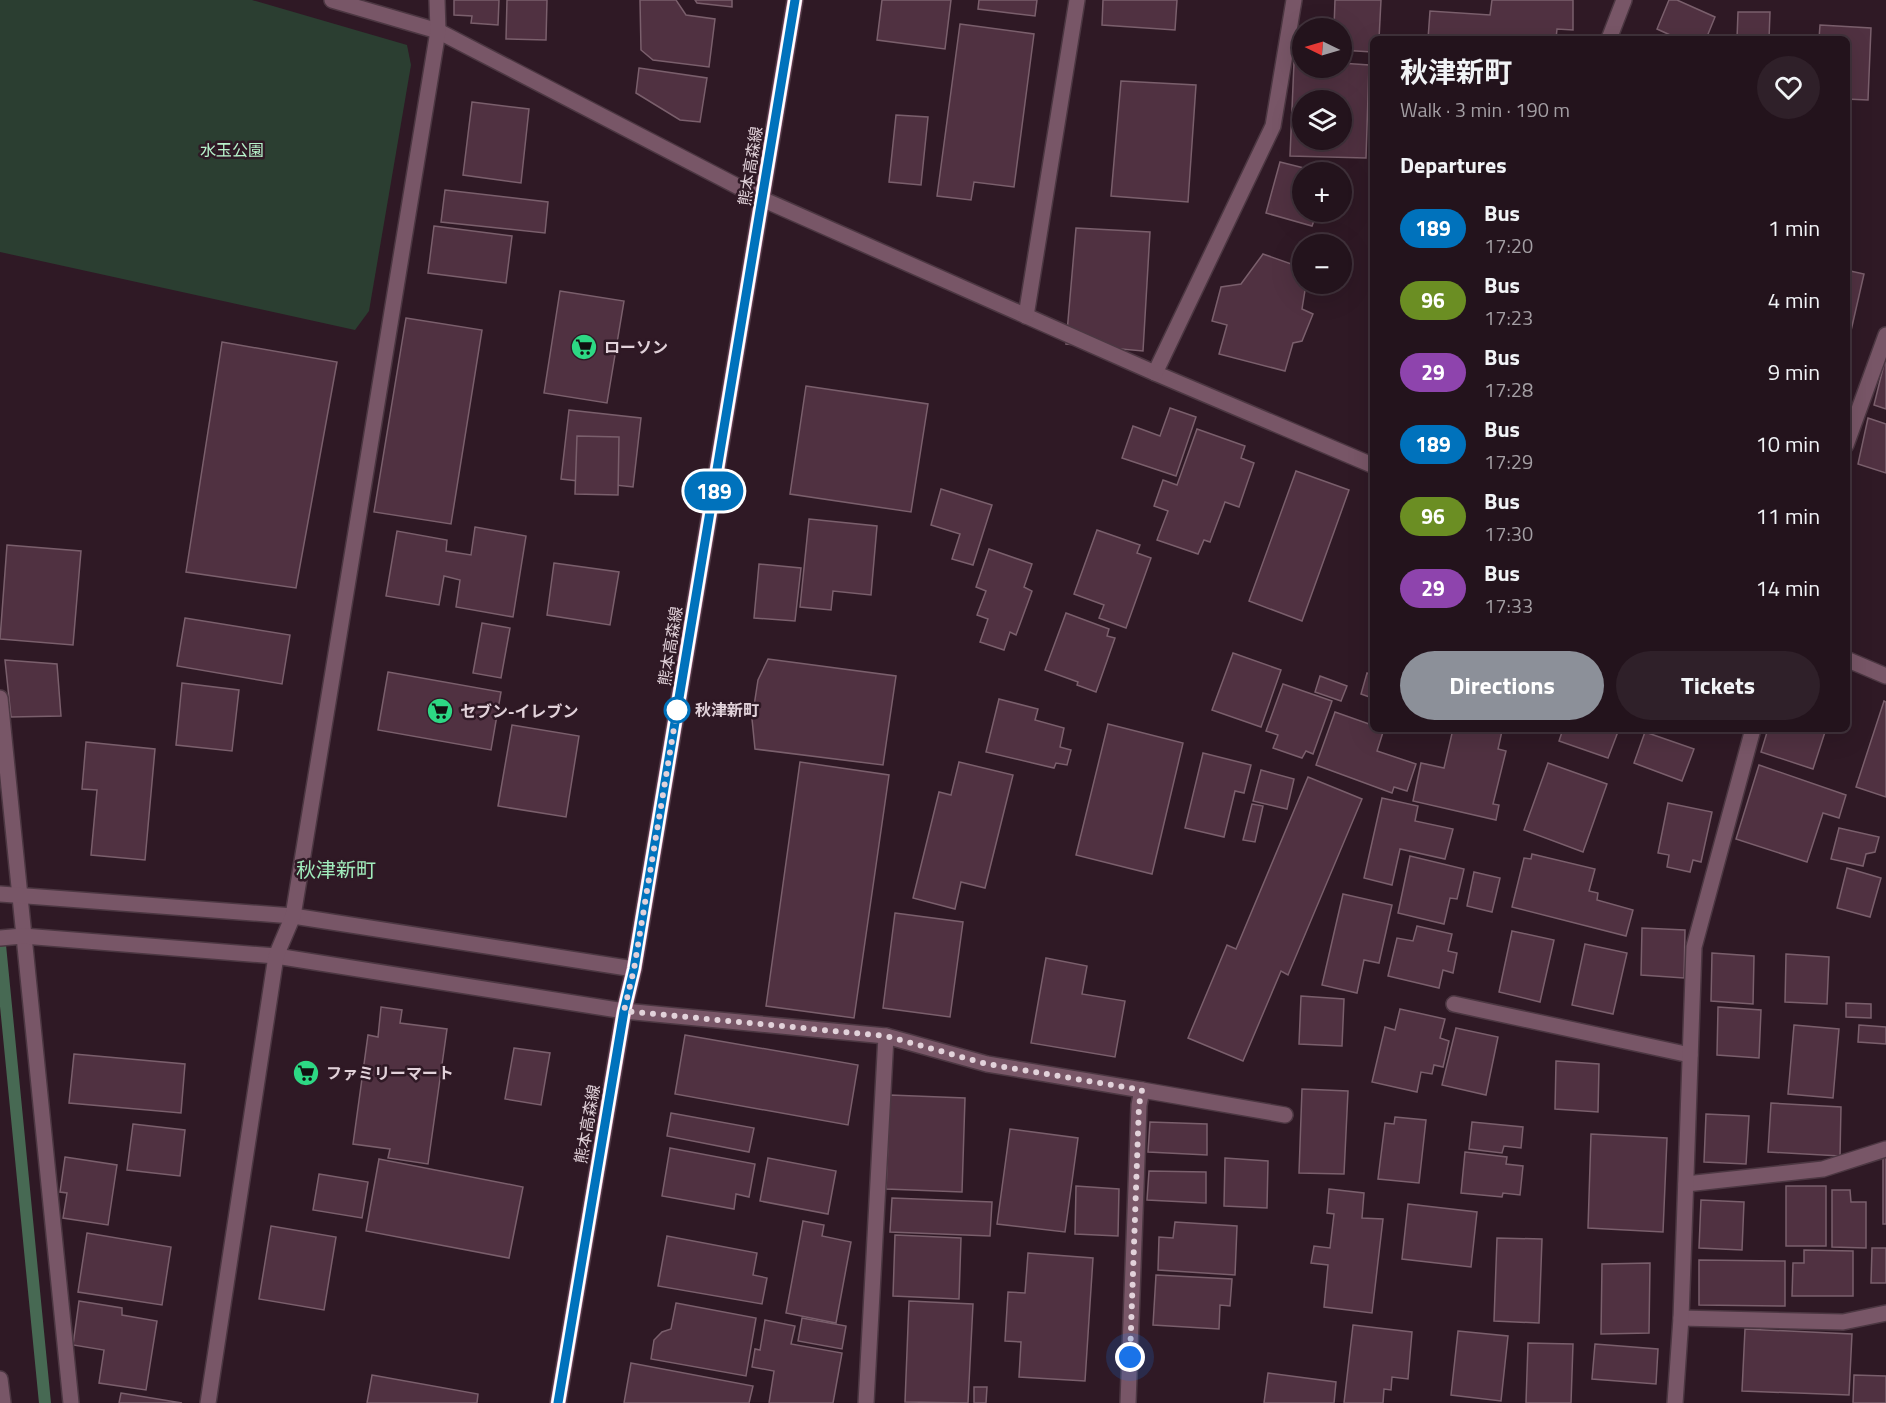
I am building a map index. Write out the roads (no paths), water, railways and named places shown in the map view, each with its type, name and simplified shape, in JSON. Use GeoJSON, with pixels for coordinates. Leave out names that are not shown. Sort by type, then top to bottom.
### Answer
{"type":"FeatureCollection","features":[{"type":"Feature","properties":{"kind":"main road","name":"熊本高森線"},"geometry":{"type":"LineString","coordinates":[[558,1403],[624,1011],[634,969],[795,0]]}},
{"type":"Feature","properties":{"kind":"street"},"geometry":{"type":"LineString","coordinates":[[332,0],[438,31],[762,199],[1155,373],[1370,464]]}},
{"type":"Feature","properties":{"kind":"street"},"geometry":{"type":"LineString","coordinates":[[208,1403],[276,956],[293,916],[438,31],[437,0]]}},
{"type":"Feature","properties":{"kind":"street"},"geometry":{"type":"LineString","coordinates":[[1026,316],[1077,0]]}},
{"type":"Feature","properties":{"kind":"street"},"geometry":{"type":"LineString","coordinates":[[1155,373],[1273,126],[1294,0]]}},
{"type":"Feature","properties":{"kind":"street"},"geometry":{"type":"LineString","coordinates":[[1610,36],[1624,0]]}},
{"type":"Feature","properties":{"kind":"street"},"geometry":{"type":"LineString","coordinates":[[1850,434],[1886,335]]}},
{"type":"Feature","properties":{"kind":"street"},"geometry":{"type":"LineString","coordinates":[[1850,661],[1886,676]]}},
{"type":"Feature","properties":{"kind":"street"},"geometry":{"type":"LineString","coordinates":[[0,698],[71,1403]]}},
{"type":"Feature","properties":{"kind":"street"},"geometry":{"type":"LineString","coordinates":[[1675,1403],[1681,1318],[1694,947],[1752,732]]}},
{"type":"Feature","properties":{"kind":"street"},"geometry":{"type":"LineString","coordinates":[[0,894],[293,916],[634,969]]}},
{"type":"Feature","properties":{"kind":"street"},"geometry":{"type":"LineString","coordinates":[[0,938],[23,936],[276,956],[624,1011],[886,1036],[987,1064],[1285,1114]]}},
{"type":"Feature","properties":{"kind":"street"},"geometry":{"type":"LineString","coordinates":[[1454,1004],[1690,1055]]}},
{"type":"Feature","properties":{"kind":"street"},"geometry":{"type":"LineString","coordinates":[[866,1403],[886,1036]]}},
{"type":"Feature","properties":{"kind":"street"},"geometry":{"type":"LineString","coordinates":[[1128,1403],[1139,1105],[1142,1090]]}},
{"type":"Feature","properties":{"kind":"street"},"geometry":{"type":"LineString","coordinates":[[1686,1184],[1823,1169],[1886,1149]]}},
{"type":"Feature","properties":{"kind":"street"},"geometry":{"type":"LineString","coordinates":[[1681,1318],[1843,1322],[1886,1313]]}},
{"type":"Feature","properties":{"kind":"street"},"geometry":{"type":"LineString","coordinates":[[0,1379],[3,1403]]}},
{"type":"Feature","properties":{"kind":"waterway"},"geometry":{"type":"LineString","coordinates":[[0,945],[45,1403]]}},
{"type":"Feature","properties":{"kind":"place","name":"ローソン"},"geometry":{"type":"Point","coordinates":[584,347]}},
{"type":"Feature","properties":{"kind":"place","name":"秋津新町"},"geometry":{"type":"Point","coordinates":[677,710]}},
{"type":"Feature","properties":{"kind":"place","name":"セブン-イレブン"},"geometry":{"type":"Point","coordinates":[440,711]}},
{"type":"Feature","properties":{"kind":"place","name":"ファミリーマート"},"geometry":{"type":"Point","coordinates":[306,1073]}},
{"type":"Feature","properties":{"kind":"district","name":"秋津新町"},"geometry":{"type":"Point","coordinates":[336,870]}},
{"type":"Feature","properties":{"kind":"park label","name":"水玉公園"},"geometry":{"type":"Point","coordinates":[232,150]}}]}
